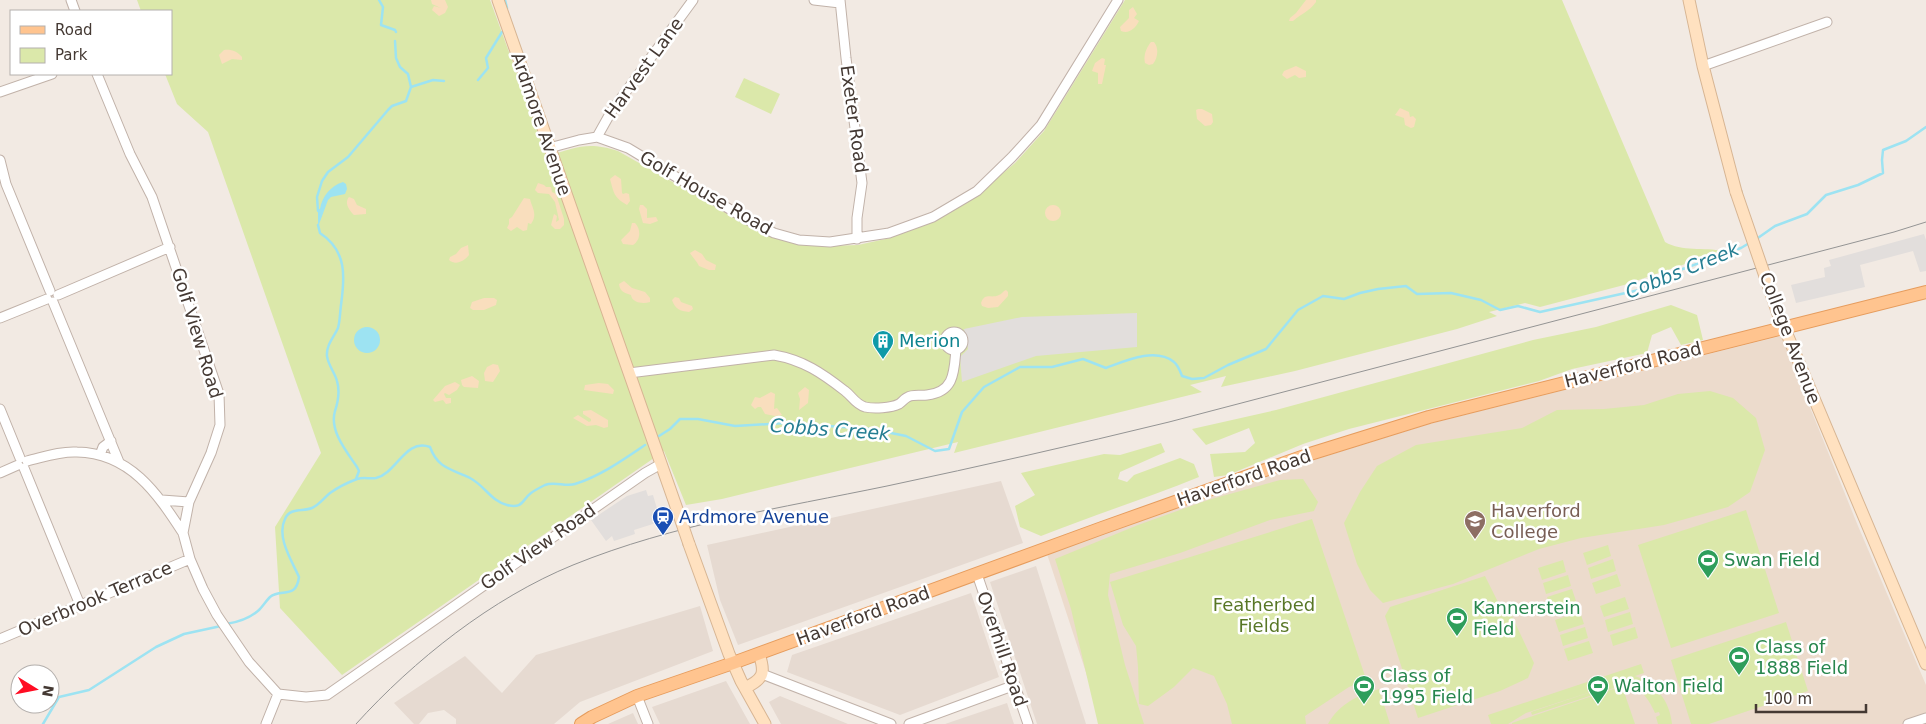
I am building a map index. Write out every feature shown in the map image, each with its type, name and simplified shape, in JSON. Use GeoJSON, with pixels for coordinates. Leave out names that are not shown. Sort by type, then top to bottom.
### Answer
{"type":"FeatureCollection","features":[{"type":"Feature","properties":{"kind":"main road","name":"Haverford Road"},"geometry":{"type":"LineString","coordinates":[[581,724],[637,696],[759,654],[1310,454],[1429,417],[1781,322],[1926,292]]}},
{"type":"Feature","properties":{"kind":"street","name":"Ardmore Avenue"},"geometry":{"type":"LineString","coordinates":[[498,0],[689,544],[733,663],[765,724]]}},
{"type":"Feature","properties":{"kind":"street","name":"Harvest Lane"},"geometry":{"type":"LineString","coordinates":[[597,138],[611,112],[693,0]]}},
{"type":"Feature","properties":{"kind":"street"},"geometry":{"type":"LineString","coordinates":[[814,0],[840,1]]}},
{"type":"Feature","properties":{"kind":"street","name":"Golf House Road"},"geometry":{"type":"LineString","coordinates":[[549,148],[579,140],[597,138],[628,148],[746,219],[774,233],[799,240],[830,242],[889,233],[933,216],[977,191],[1012,157],[1041,125],[1118,0]]}},
{"type":"Feature","properties":{"kind":"street","name":"College Avenue"},"geometry":{"type":"LineString","coordinates":[[1689,0],[1703,66],[1736,192],[1781,322],[1926,664]]}},
{"type":"Feature","properties":{"kind":"street","name":"Exeter Road"},"geometry":{"type":"LineString","coordinates":[[840,1],[862,182],[857,218],[857,239]]}},
{"type":"Feature","properties":{"kind":"street"},"geometry":{"type":"LineString","coordinates":[[1703,66],[1827,22]]}},
{"type":"Feature","properties":{"kind":"street"},"geometry":{"type":"LineString","coordinates":[[0,92],[49,75]]}},
{"type":"Feature","properties":{"kind":"street","name":"Golf View Road"},"geometry":{"type":"LineString","coordinates":[[97,75],[130,154],[152,197],[220,394],[220,425],[211,453],[189,502],[183,533],[190,559],[203,589],[225,626],[249,662],[278,694],[306,697],[328,695],[645,473],[661,464]]}},
{"type":"Feature","properties":{"kind":"street"},"geometry":{"type":"LineString","coordinates":[[0,160],[6,184],[119,462]]}},
{"type":"Feature","properties":{"kind":"street"},"geometry":{"type":"LineString","coordinates":[[0,318],[170,247]]}},
{"type":"Feature","properties":{"kind":"street"},"geometry":{"type":"LineString","coordinates":[[629,373],[774,355],[791,358],[805,364],[846,392],[854,401],[864,407],[876,408],[898,405],[909,396],[930,395],[941,391],[950,382],[954,373],[956,349]]}},
{"type":"Feature","properties":{"kind":"street"},"geometry":{"type":"LineString","coordinates":[[0,409],[80,606]]}},
{"type":"Feature","properties":{"kind":"street"},"geometry":{"type":"LineString","coordinates":[[100,456],[103,447],[111,441]]}},
{"type":"Feature","properties":{"kind":"street"},"geometry":{"type":"LineString","coordinates":[[0,473],[52,454],[77,452],[119,462],[143,480],[162,500],[183,533]]}},
{"type":"Feature","properties":{"kind":"street"},"geometry":{"type":"LineString","coordinates":[[162,500],[189,502]]}},
{"type":"Feature","properties":{"kind":"street","name":"Overbrook Terrace"},"geometry":{"type":"LineString","coordinates":[[0,639],[190,559]]}},
{"type":"Feature","properties":{"kind":"street","name":"Overhill Road"},"geometry":{"type":"LineString","coordinates":[[977,574],[1028,724]]}},
{"type":"Feature","properties":{"kind":"street"},"geometry":{"type":"LineString","coordinates":[[745,688],[756,683],[762,674],[763,666],[759,654]]}},
{"type":"Feature","properties":{"kind":"street"},"geometry":{"type":"LineString","coordinates":[[762,674],[891,724]]}},
{"type":"Feature","properties":{"kind":"street"},"geometry":{"type":"LineString","coordinates":[[909,724],[1015,685]]}},
{"type":"Feature","properties":{"kind":"street"},"geometry":{"type":"LineString","coordinates":[[266,724],[278,694]]}},
{"type":"Feature","properties":{"kind":"street"},"geometry":{"type":"LineString","coordinates":[[637,696],[648,724]]}},
{"type":"Feature","properties":{"kind":"street"},"geometry":{"type":"LineString","coordinates":[[1908,724],[1926,718]]}},
{"type":"Feature","properties":{"kind":"shaded area"},"geometry":{"type":"Polygon","coordinates":[[[1924,234],[1926,240],[1926,271],[1920,272],[1913,251],[1860,265],[1865,287],[1796,303],[1791,285],[1825,277],[1824,268],[1831,266],[1829,260],[1924,234]]]}},
{"type":"Feature","properties":{"kind":"shaded area"},"geometry":{"type":"Polygon","coordinates":[[[1137,313],[1137,347],[1036,356],[962,382],[960,357],[968,349],[964,329],[1022,317],[1137,313]]]}},
{"type":"Feature","properties":{"kind":"shaded area","name":"Haverford College"},"geometry":{"type":"Polygon","coordinates":[[[1781,336],[1858,526],[1926,685],[1926,724],[1103,724],[1047,554],[1323,457],[1432,423],[1781,336]]]}},
{"type":"Feature","properties":{"kind":"shaded area"},"geometry":{"type":"Polygon","coordinates":[[[1001,481],[1023,543],[738,645],[720,600],[707,545],[1001,481]]]}},
{"type":"Feature","properties":{"kind":"shaded area"},"geometry":{"type":"Polygon","coordinates":[[[646,490],[648,496],[653,495],[660,519],[656,523],[634,530],[635,534],[614,541],[612,536],[606,541],[591,520],[627,496],[646,490]]]}},
{"type":"Feature","properties":{"kind":"shaded area"},"geometry":{"type":"Polygon","coordinates":[[[1036,566],[1086,724],[1037,724],[990,582],[1036,566]]]}},
{"type":"Feature","properties":{"kind":"shaded area"},"geometry":{"type":"Polygon","coordinates":[[[971,593],[999,677],[900,715],[787,672],[792,655],[971,593]]]}},
{"type":"Feature","properties":{"kind":"shaded area"},"geometry":{"type":"Polygon","coordinates":[[[700,606],[713,651],[580,702],[554,724],[456,724],[456,719],[444,710],[428,713],[419,724],[414,724],[394,703],[465,656],[502,693],[536,655],[700,606]]]}},
{"type":"Feature","properties":{"kind":"shaded area"},"geometry":{"type":"Polygon","coordinates":[[[726,681],[750,724],[660,724],[652,707],[726,681]]]}},
{"type":"Feature","properties":{"kind":"shaded area"},"geometry":{"type":"Polygon","coordinates":[[[780,696],[848,724],[781,724],[769,702],[780,696]]]}},
{"type":"Feature","properties":{"kind":"shaded area"},"geometry":{"type":"Polygon","coordinates":[[[1007,703],[1014,724],[945,724],[1007,703]]]}},
{"type":"Feature","properties":{"kind":"shaded area"},"geometry":{"type":"Polygon","coordinates":[[[633,713],[638,724],[608,724],[633,713]]]}},
{"type":"Feature","properties":{"kind":"green space"},"geometry":{"type":"Polygon","coordinates":[[[137,0],[490,0],[547,156],[574,148],[590,146],[618,151],[745,223],[829,246],[858,245],[890,238],[935,218],[977,195],[1015,163],[1044,131],[1125,0],[1562,0],[1665,242],[1679,247],[1723,251],[1624,285],[1540,307],[1525,303],[1489,312],[1497,316],[1457,329],[1295,371],[1221,387],[1226,376],[1190,385],[1202,392],[954,453],[958,442],[722,499],[686,505],[664,451],[342,675],[280,608],[275,527],[321,453],[208,132],[177,104],[165,75],[172,75],[172,10],[141,10],[137,0]]]}},
{"type":"Feature","properties":{"kind":"green space"},"geometry":{"type":"Polygon","coordinates":[[[744,78],[780,94],[771,114],[735,97],[744,78]]]}},
{"type":"Feature","properties":{"kind":"green space"},"geometry":{"type":"Polygon","coordinates":[[[1671,305],[1697,315],[1703,340],[1681,345],[1671,327],[1652,335],[1647,353],[1572,369],[1539,381],[1349,429],[1303,444],[1228,475],[1214,477],[1210,454],[1245,452],[1255,443],[1249,428],[1206,445],[1192,429],[1276,410],[1533,340],[1596,327],[1671,305]]]}},
{"type":"Feature","properties":{"kind":"green space"},"geometry":{"type":"Polygon","coordinates":[[[1710,391],[1733,398],[1756,418],[1765,450],[1750,492],[1728,507],[1664,525],[1581,538],[1539,549],[1453,584],[1383,603],[1370,590],[1357,564],[1344,523],[1360,492],[1377,466],[1416,445],[1522,428],[1557,410],[1604,409],[1644,405],[1678,394],[1710,391]]]}},
{"type":"Feature","properties":{"kind":"green space"},"geometry":{"type":"Polygon","coordinates":[[[1161,443],[1165,452],[1120,472],[1118,479],[1127,482],[1134,475],[1180,458],[1194,464],[1199,477],[1041,536],[1020,527],[1015,506],[1035,495],[1021,473],[1104,454],[1120,455],[1161,443]]]}},
{"type":"Feature","properties":{"kind":"green space"},"geometry":{"type":"Polygon","coordinates":[[[1303,479],[1318,502],[1314,511],[1270,520],[1180,553],[1110,574],[1108,595],[1125,665],[1144,724],[1098,724],[1071,609],[1055,559],[1138,525],[1208,500],[1280,480],[1303,479]]]}},
{"type":"Feature","properties":{"kind":"green space","name":"Swan Field"},"geometry":{"type":"Polygon","coordinates":[[[1746,510],[1779,613],[1671,648],[1638,545],[1746,510]]]}},
{"type":"Feature","properties":{"kind":"green space","name":"Featherbed Fields"},"geometry":{"type":"Polygon","coordinates":[[[1312,519],[1365,676],[1362,679],[1363,682],[1349,687],[1305,716],[1306,724],[1232,724],[1227,704],[1214,676],[1193,668],[1174,687],[1148,706],[1139,704],[1136,646],[1123,625],[1110,582],[1312,519]]]}},
{"type":"Feature","properties":{"kind":"green space"},"geometry":{"type":"Polygon","coordinates":[[[1608,545],[1611,556],[1587,565],[1583,553],[1608,545]]]}},
{"type":"Feature","properties":{"kind":"green space"},"geometry":{"type":"Polygon","coordinates":[[[1613,559],[1616,571],[1591,579],[1588,568],[1613,559]]]}},
{"type":"Feature","properties":{"kind":"green space"},"geometry":{"type":"Polygon","coordinates":[[[1563,560],[1566,572],[1542,580],[1538,568],[1563,560]]]}},
{"type":"Feature","properties":{"kind":"green space"},"geometry":{"type":"Polygon","coordinates":[[[1617,574],[1621,586],[1596,594],[1592,583],[1617,574]]]}},
{"type":"Feature","properties":{"kind":"green space"},"geometry":{"type":"Polygon","coordinates":[[[1568,575],[1571,586],[1546,594],[1543,583],[1568,575]]]}},
{"type":"Feature","properties":{"kind":"green space","name":"Kannerstein Field"},"geometry":{"type":"Polygon","coordinates":[[[1485,576],[1499,604],[1510,612],[1534,663],[1528,678],[1500,691],[1418,718],[1385,616],[1390,607],[1485,576]]]}},
{"type":"Feature","properties":{"kind":"green space"},"geometry":{"type":"Polygon","coordinates":[[[1572,589],[1576,601],[1551,609],[1547,597],[1572,589]]]}},
{"type":"Feature","properties":{"kind":"green space"},"geometry":{"type":"Polygon","coordinates":[[[1625,597],[1629,609],[1604,617],[1600,606],[1625,597]]]}},
{"type":"Feature","properties":{"kind":"green space"},"geometry":{"type":"Polygon","coordinates":[[[1580,612],[1584,624],[1559,632],[1555,620],[1580,612]]]}},
{"type":"Feature","properties":{"kind":"green space"},"geometry":{"type":"Polygon","coordinates":[[[1630,612],[1633,624],[1608,632],[1605,620],[1630,612]]]}},
{"type":"Feature","properties":{"kind":"green space","name":"Class of 1888 Field"},"geometry":{"type":"Polygon","coordinates":[[[1786,622],[1808,691],[1709,724],[1691,724],[1671,660],[1786,622]]]}},
{"type":"Feature","properties":{"kind":"green space"},"geometry":{"type":"Polygon","coordinates":[[[1585,627],[1588,638],[1563,646],[1560,635],[1585,627]]]}},
{"type":"Feature","properties":{"kind":"green space"},"geometry":{"type":"Polygon","coordinates":[[[1635,627],[1638,638],[1613,646],[1610,635],[1635,627]]]}},
{"type":"Feature","properties":{"kind":"green space"},"geometry":{"type":"Polygon","coordinates":[[[1589,641],[1593,653],[1568,661],[1564,649],[1589,641]]]}},
{"type":"Feature","properties":{"kind":"green space"},"geometry":{"type":"Polygon","coordinates":[[[1641,664],[1644,673],[1635,676],[1643,679],[1661,694],[1671,716],[1672,724],[1658,724],[1656,717],[1660,715],[1659,712],[1655,713],[1644,695],[1634,687],[1613,684],[1614,688],[1532,715],[1531,712],[1612,685],[1526,713],[1508,724],[1491,724],[1488,715],[1641,664]]]}},
{"type":"Feature","properties":{"kind":"green space","name":"Walton Field"},"geometry":{"type":"Polygon","coordinates":[[[1622,686],[1635,724],[1512,724],[1512,723],[1622,686]]]}},
{"type":"Feature","properties":{"kind":"green space","name":"Class of 1995 Field"},"geometry":{"type":"Polygon","coordinates":[[[1379,689],[1390,724],[1328,724],[1332,717],[1350,701],[1379,689]]]}},
{"type":"Feature","properties":{"kind":"sand"},"geometry":{"type":"Polygon","coordinates":[[[431,0],[445,0],[448,7],[445,13],[439,16],[432,10],[434,6],[441,8],[432,4],[431,0]]]}},
{"type":"Feature","properties":{"kind":"sand"},"geometry":{"type":"Polygon","coordinates":[[[1306,0],[1316,0],[1316,2],[1293,21],[1289,21],[1290,18],[1306,0]]]}},
{"type":"Feature","properties":{"kind":"sand"},"geometry":{"type":"Polygon","coordinates":[[[1133,7],[1137,14],[1134,18],[1139,21],[1132,30],[1127,32],[1121,31],[1120,27],[1129,18],[1129,10],[1133,7]]]}},
{"type":"Feature","properties":{"kind":"sand"},"geometry":{"type":"Polygon","coordinates":[[[1151,42],[1156,44],[1157,53],[1155,62],[1149,65],[1145,63],[1145,57],[1151,42]]]}},
{"type":"Feature","properties":{"kind":"sand"},"geometry":{"type":"Polygon","coordinates":[[[224,50],[236,52],[242,57],[242,60],[232,59],[222,64],[219,55],[224,50]]]}},
{"type":"Feature","properties":{"kind":"sand"},"geometry":{"type":"Polygon","coordinates":[[[1102,58],[1105,59],[1104,65],[1106,65],[1102,84],[1098,84],[1098,73],[1092,71],[1095,63],[1102,58]]]}},
{"type":"Feature","properties":{"kind":"sand"},"geometry":{"type":"Polygon","coordinates":[[[1296,66],[1306,71],[1306,77],[1299,78],[1295,75],[1287,79],[1282,75],[1284,71],[1296,66]]]}},
{"type":"Feature","properties":{"kind":"sand"},"geometry":{"type":"Polygon","coordinates":[[[1400,108],[1409,112],[1410,117],[1413,116],[1416,119],[1414,127],[1411,128],[1405,125],[1404,118],[1395,115],[1400,108]]]}},
{"type":"Feature","properties":{"kind":"sand"},"geometry":{"type":"Polygon","coordinates":[[[1196,110],[1212,114],[1213,122],[1211,125],[1205,126],[1197,119],[1196,110]]]}},
{"type":"Feature","properties":{"kind":"sand"},"geometry":{"type":"Polygon","coordinates":[[[615,175],[621,179],[622,193],[629,194],[630,201],[627,205],[619,200],[614,192],[610,179],[615,175]]]}},
{"type":"Feature","properties":{"kind":"sand"},"geometry":{"type":"Polygon","coordinates":[[[538,183],[551,187],[552,192],[556,194],[564,219],[564,225],[560,229],[555,229],[551,225],[554,214],[557,216],[556,222],[559,220],[555,202],[549,194],[538,193],[535,190],[538,183]]]}},
{"type":"Feature","properties":{"kind":"sand"},"geometry":{"type":"Polygon","coordinates":[[[349,197],[354,199],[357,205],[366,209],[366,214],[354,215],[347,204],[349,197]]]}},
{"type":"Feature","properties":{"kind":"sand"},"geometry":{"type":"Polygon","coordinates":[[[524,198],[530,199],[534,211],[533,220],[531,224],[528,223],[527,230],[523,231],[517,227],[511,231],[507,228],[509,219],[524,198]]]}},
{"type":"Feature","properties":{"kind":"sand"},"geometry":{"type":"Polygon","coordinates":[[[640,205],[647,209],[647,218],[656,217],[658,221],[650,224],[643,223],[639,209],[640,205]]]}},
{"type":"Feature","properties":{"kind":"sand"},"geometry":{"type":"Polygon","coordinates":[[[1053,205],[1059,207],[1061,213],[1059,219],[1053,221],[1047,219],[1045,213],[1047,207],[1053,205]]]}},
{"type":"Feature","properties":{"kind":"sand"},"geometry":{"type":"Polygon","coordinates":[[[632,223],[635,223],[638,228],[638,240],[633,245],[623,244],[621,240],[630,231],[632,223]]]}},
{"type":"Feature","properties":{"kind":"sand"},"geometry":{"type":"Polygon","coordinates":[[[468,245],[469,255],[465,259],[457,263],[449,260],[461,248],[468,245]]]}},
{"type":"Feature","properties":{"kind":"sand"},"geometry":{"type":"Polygon","coordinates":[[[695,250],[702,254],[706,260],[716,265],[715,270],[699,266],[690,253],[695,250]]]}},
{"type":"Feature","properties":{"kind":"sand"},"geometry":{"type":"Polygon","coordinates":[[[624,281],[632,288],[645,292],[650,298],[650,302],[641,303],[633,300],[631,295],[623,292],[619,284],[624,281]]]}},
{"type":"Feature","properties":{"kind":"sand"},"geometry":{"type":"Polygon","coordinates":[[[1006,290],[1008,296],[998,307],[988,308],[982,306],[981,303],[984,298],[1000,295],[1006,290]]]}},
{"type":"Feature","properties":{"kind":"sand"},"geometry":{"type":"Polygon","coordinates":[[[675,297],[679,298],[681,302],[692,306],[693,309],[689,312],[678,309],[672,300],[675,297]]]}},
{"type":"Feature","properties":{"kind":"sand"},"geometry":{"type":"Polygon","coordinates":[[[484,298],[494,298],[497,300],[496,305],[484,310],[473,310],[470,308],[472,302],[484,298]]]}},
{"type":"Feature","properties":{"kind":"sand"},"geometry":{"type":"Polygon","coordinates":[[[493,364],[498,365],[500,371],[493,382],[485,381],[484,373],[487,367],[493,364]]]}},
{"type":"Feature","properties":{"kind":"sand"},"geometry":{"type":"Polygon","coordinates":[[[472,376],[479,381],[478,388],[464,387],[461,380],[472,376]]]}},
{"type":"Feature","properties":{"kind":"sand"},"geometry":{"type":"Polygon","coordinates":[[[455,382],[460,385],[457,390],[449,395],[444,394],[446,398],[451,398],[451,403],[446,404],[443,400],[435,402],[433,400],[445,386],[455,382]]]}},
{"type":"Feature","properties":{"kind":"sand"},"geometry":{"type":"Polygon","coordinates":[[[608,384],[614,390],[613,394],[584,390],[585,385],[608,384]]]}},
{"type":"Feature","properties":{"kind":"sand"},"geometry":{"type":"Polygon","coordinates":[[[805,387],[809,390],[808,403],[799,410],[800,399],[798,393],[805,387]]]}},
{"type":"Feature","properties":{"kind":"sand"},"geometry":{"type":"Polygon","coordinates":[[[771,392],[775,394],[774,409],[777,408],[782,415],[765,414],[761,407],[755,409],[751,405],[755,397],[760,398],[771,392]]]}},
{"type":"Feature","properties":{"kind":"sand"},"geometry":{"type":"Polygon","coordinates":[[[591,410],[608,420],[608,427],[587,426],[573,418],[578,415],[589,422],[591,419],[583,414],[583,411],[591,410]]]}},
{"type":"Feature","properties":{"kind":"water"},"geometry":{"type":"Polygon","coordinates":[[[343,182],[346,184],[347,189],[345,194],[331,197],[328,200],[318,227],[318,209],[320,209],[325,196],[334,186],[343,182]]]}},
{"type":"Feature","properties":{"kind":"water"},"geometry":{"type":"Polygon","coordinates":[[[367,327],[376,331],[380,340],[376,349],[367,353],[358,349],[354,340],[358,331],[367,327]]]}},
{"type":"Feature","properties":{"kind":"waterway"},"geometry":{"type":"LineString","coordinates":[[379,0],[383,7],[381,25],[396,32]]}},
{"type":"Feature","properties":{"kind":"waterway"},"geometry":{"type":"LineString","coordinates":[[505,0],[507,8]]}},
{"type":"Feature","properties":{"kind":"waterway"},"geometry":{"type":"LineString","coordinates":[[478,80],[488,68],[486,58],[502,32]]}},
{"type":"Feature","properties":{"kind":"waterway"},"geometry":{"type":"LineString","coordinates":[[395,41],[396,58],[400,67],[408,74],[411,87]]}},
{"type":"Feature","properties":{"kind":"waterway"},"geometry":{"type":"LineString","coordinates":[[318,211],[317,197],[322,181],[328,172],[348,157],[388,110],[392,106],[406,101],[411,87],[433,80],[444,81]]}},
{"type":"Feature","properties":{"kind":"waterway","name":"Cobbs Creek"},"geometry":{"type":"LineString","coordinates":[[1755,240],[1775,226],[1807,214],[1826,195],[1858,185],[1883,173],[1883,150],[1906,141],[1926,127]]}},
{"type":"Feature","properties":{"kind":"waterway"},"geometry":{"type":"LineString","coordinates":[[318,225],[320,233],[329,240],[340,256],[342,265],[343,284],[339,322],[329,345],[327,356],[336,378],[338,389],[334,426],[340,441],[359,471],[356,479]]}},
{"type":"Feature","properties":{"kind":"waterway","name":"Cobbs Creek"},"geometry":{"type":"LineString","coordinates":[[659,436],[680,419],[698,419],[735,426],[785,423],[871,429],[906,436],[935,451],[949,449],[962,412],[984,387],[1020,367],[1052,367],[1083,359],[1106,368],[1149,355],[1166,358],[1174,362],[1182,376],[1192,379],[1204,378],[1228,365],[1266,349],[1298,310],[1323,296],[1344,299],[1378,289],[1406,286],[1417,294],[1451,293],[1481,300],[1500,310],[1518,306],[1540,312],[1639,290],[1652,280],[1741,248],[1751,242]]}},
{"type":"Feature","properties":{"kind":"waterway","name":"Cobbs Creek"},"geometry":{"type":"LineString","coordinates":[[226,624],[240,621],[252,615],[270,597],[295,589],[299,577],[286,549],[282,533],[287,515],[293,511],[315,507],[333,491],[354,480],[376,478],[383,475],[414,447],[430,447],[441,464],[475,481],[502,503],[516,506],[522,503],[531,493],[545,485],[571,485],[593,477],[645,445]]}},
{"type":"Feature","properties":{"kind":"waterway","name":"Cobbs Creek"},"geometry":{"type":"LineString","coordinates":[[43,724],[59,697],[89,690],[156,647],[184,634],[221,626]]}},
{"type":"Feature","properties":{"kind":"tram line"},"geometry":{"type":"LineString","coordinates":[[356,724],[429,654],[484,613],[513,595],[573,565],[650,538],[728,518],[958,471],[1169,422],[1926,222]]}},
{"type":"Feature","properties":{"kind":"place","name":"Merion"},"geometry":{"type":"Point","coordinates":[883,360]}},
{"type":"Feature","properties":{"kind":"place","name":"Ardmore Avenue"},"geometry":{"type":"Point","coordinates":[663,536]}},
{"type":"Feature","properties":{"kind":"place","name":"Haverford College"},"geometry":{"type":"Point","coordinates":[1475,540]}},
{"type":"Feature","properties":{"kind":"place","name":"Swan Field"},"geometry":{"type":"Point","coordinates":[1708,579]}},
{"type":"Feature","properties":{"kind":"place","name":"Kannerstein Field"},"geometry":{"type":"Point","coordinates":[1457,637]}},
{"type":"Feature","properties":{"kind":"place","name":"Class of 1888 Field"},"geometry":{"type":"Point","coordinates":[1739,676]}},
{"type":"Feature","properties":{"kind":"place","name":"Class of 1995 Field"},"geometry":{"type":"Point","coordinates":[1364,705]}},
{"type":"Feature","properties":{"kind":"place","name":"Walton Field"},"geometry":{"type":"Point","coordinates":[1598,705]}}]}
